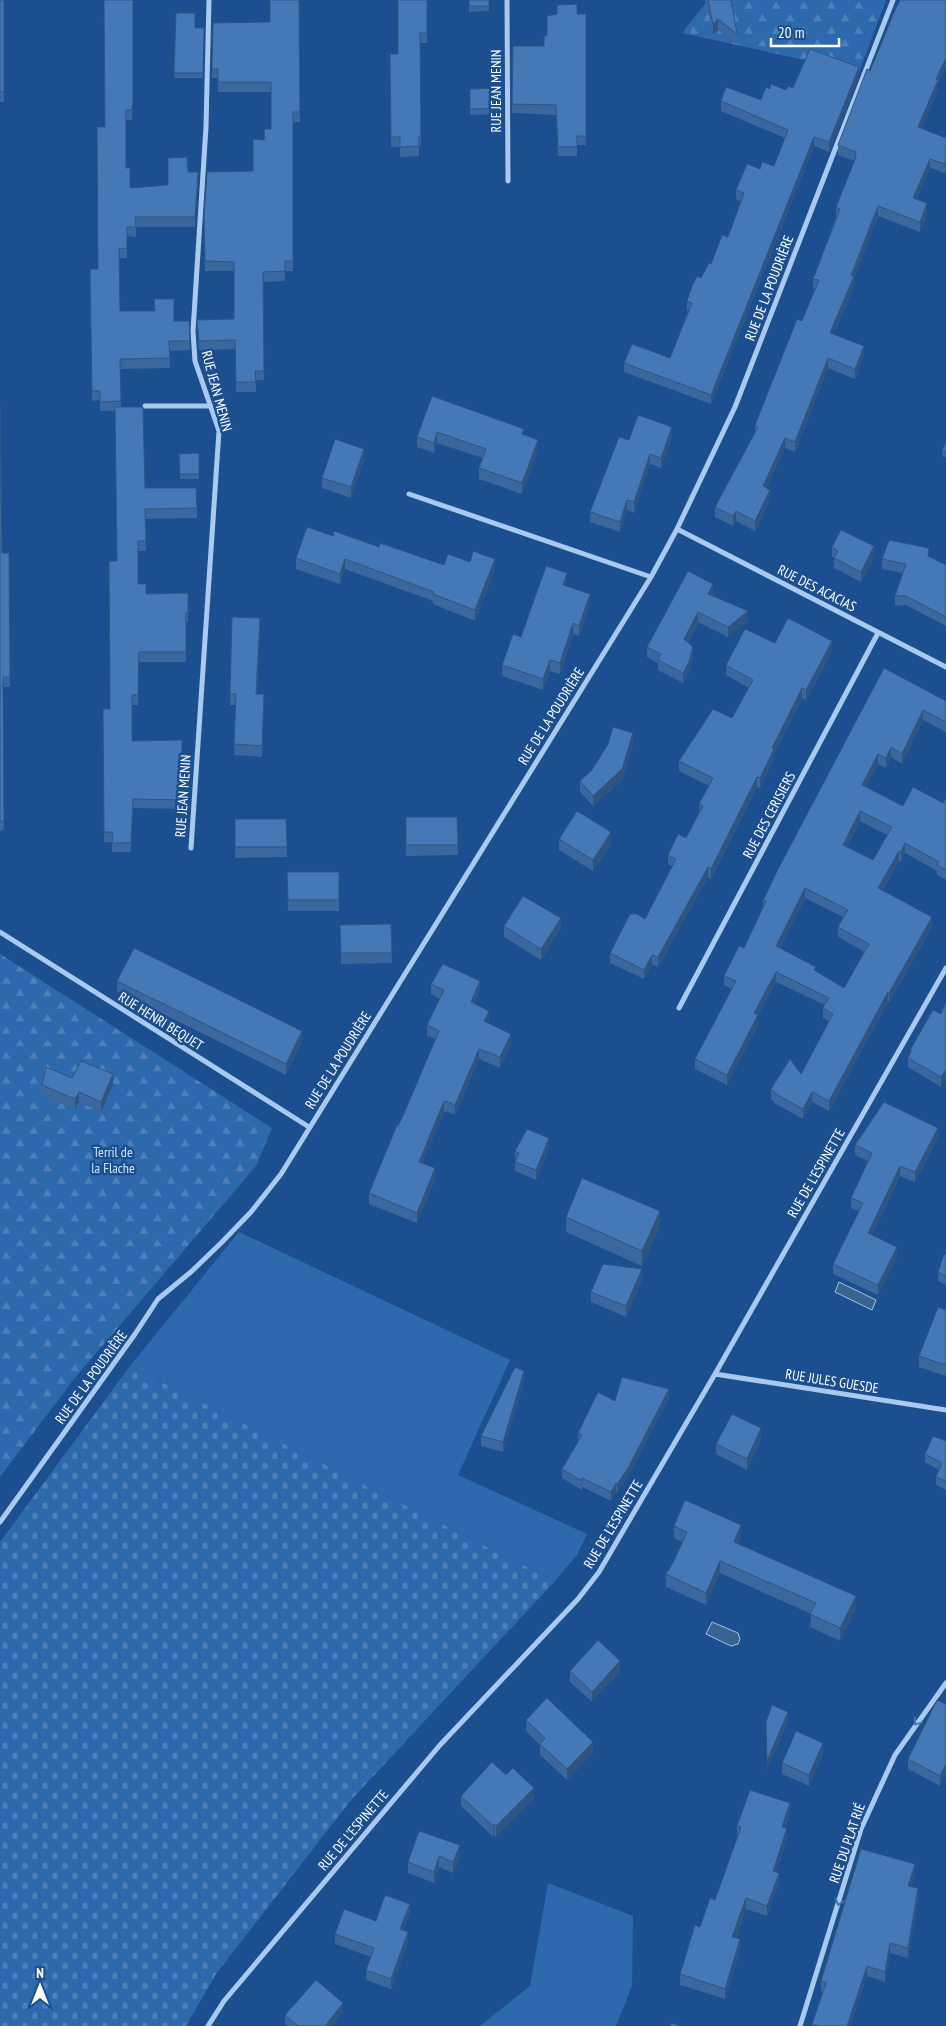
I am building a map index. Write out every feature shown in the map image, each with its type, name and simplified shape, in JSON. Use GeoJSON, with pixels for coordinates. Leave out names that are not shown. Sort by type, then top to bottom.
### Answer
{"type":"FeatureCollection","features":[{"type":"Feature","properties":{"kind":"street","name":"RUE JEAN MENIN"},"geometry":{"type":"LineString","coordinates":[[191,848],[219,431],[195,361],[193,331],[206,127],[209,0]]}},
{"type":"Feature","properties":{"kind":"street","name":"RUE JEAN MENIN"},"geometry":{"type":"LineString","coordinates":[[507,0],[508,181]]}},
{"type":"Feature","properties":{"kind":"street","name":"RUE DE LA POUDRIÈRE"},"geometry":{"type":"LineString","coordinates":[[0,1522],[158,1299],[192,1271],[251,1212],[280,1174],[651,577],[677,529],[735,407],[893,0]]}},
{"type":"Feature","properties":{"kind":"street"},"geometry":{"type":"LineString","coordinates":[[145,406],[209,406]]}},
{"type":"Feature","properties":{"kind":"street"},"geometry":{"type":"LineString","coordinates":[[408,494],[651,577]]}},
{"type":"Feature","properties":{"kind":"street","name":"RUE DES ACACIAS"},"geometry":{"type":"LineString","coordinates":[[677,529],[946,667]]}},
{"type":"Feature","properties":{"kind":"street","name":"RUE DES CERISIERS"},"geometry":{"type":"LineString","coordinates":[[679,1008],[878,633]]}},
{"type":"Feature","properties":{"kind":"street","name":"RUE HENRI BEQUET"},"geometry":{"type":"LineString","coordinates":[[0,932],[310,1128]]}},
{"type":"Feature","properties":{"kind":"street","name":"RUE DE L'ESPINETTE"},"geometry":{"type":"LineString","coordinates":[[208,2026],[224,2001],[440,1745],[578,1600],[599,1572],[715,1374],[946,968]]}},
{"type":"Feature","properties":{"kind":"street","name":"RUE JULES GUESDE"},"geometry":{"type":"LineString","coordinates":[[715,1374],[946,1410]]}},
{"type":"Feature","properties":{"kind":"street","name":"RUE DU PLAT RIÉ"},"geometry":{"type":"LineString","coordinates":[[800,2026],[861,1830],[895,1754],[946,1682]]}},
{"type":"Feature","properties":{"kind":"green space"},"geometry":{"type":"Polygon","coordinates":[[[708,0],[886,0],[859,72],[682,33],[708,0]]]}},
{"type":"Feature","properties":{"kind":"green space","name":"Terril de la Flache"},"geometry":{"type":"Polygon","coordinates":[[[0,954],[272,1128],[256,1166],[74,1379],[0,1477],[0,954]]]}},
{"type":"Feature","properties":{"kind":"green space"},"geometry":{"type":"Polygon","coordinates":[[[239,1232],[510,1360],[458,1475],[587,1534],[577,1555],[555,1581],[130,1366],[239,1232]]]}},
{"type":"Feature","properties":{"kind":"green space"},"geometry":{"type":"Polygon","coordinates":[[[130,1366],[555,1581],[351,1800],[216,1974],[186,2026],[0,2026],[0,1542],[130,1366]]]}},
{"type":"Feature","properties":{"kind":"green space"},"geometry":{"type":"Polygon","coordinates":[[[548,1883],[633,1916],[632,1986],[616,2026],[480,2026],[530,1986],[548,1883]]]}},
{"type":"Feature","properties":{"kind":"shaded area"},"geometry":{"type":"Polygon","coordinates":[[[839,1282],[876,1300],[872,1310],[835,1292],[839,1282]]]}},
{"type":"Feature","properties":{"kind":"shaded area"},"geometry":{"type":"Polygon","coordinates":[[[712,1622],[738,1633],[740,1639],[738,1644],[731,1646],[706,1634],[712,1622]]]}},
{"type":"Feature","properties":{"kind":"building"},"geometry":{"type":"Polygon","coordinates":[[[0,0],[4,0],[4,92],[0,92],[0,0]]]}},
{"type":"Feature","properties":{"kind":"building"},"geometry":{"type":"Polygon","coordinates":[[[104,0],[133,0],[133,100],[132,110],[126,110],[126,168],[130,168],[130,188],[168,185],[168,158],[187,157],[188,172],[198,172],[195,217],[135,217],[136,227],[127,227],[127,248],[119,249],[120,311],[155,311],[154,299],[174,299],[174,321],[189,321],[190,341],[169,341],[170,358],[120,359],[121,401],[100,402],[100,391],[92,391],[90,269],[98,269],[97,127],[105,127],[104,0]]]}},
{"type":"Feature","properties":{"kind":"building"},"geometry":{"type":"Polygon","coordinates":[[[270,0],[299,0],[300,112],[293,112],[293,261],[285,261],[285,271],[263,272],[264,371],[255,371],[256,382],[236,382],[235,340],[199,341],[197,320],[234,319],[234,262],[205,261],[204,217],[207,172],[253,171],[253,139],[265,140],[264,129],[271,129],[271,82],[218,82],[218,69],[212,69],[213,23],[270,22],[270,0]]]}},
{"type":"Feature","properties":{"kind":"building"},"geometry":{"type":"Polygon","coordinates":[[[398,0],[427,0],[427,33],[420,33],[421,136],[419,136],[419,146],[400,147],[400,137],[391,137],[390,54],[398,54],[398,0]]]}},
{"type":"Feature","properties":{"kind":"building"},"geometry":{"type":"Polygon","coordinates":[[[469,0],[489,0],[489,6],[469,6],[469,0]]]}},
{"type":"Feature","properties":{"kind":"building"},"geometry":{"type":"Polygon","coordinates":[[[708,0],[731,0],[737,34],[718,19],[713,24],[708,0]]]}},
{"type":"Feature","properties":{"kind":"building"},"geometry":{"type":"Polygon","coordinates":[[[900,0],[946,0],[946,58],[918,127],[946,138],[945,164],[930,159],[913,198],[927,203],[920,222],[878,206],[851,275],[854,276],[830,333],[864,346],[855,369],[828,358],[795,442],[785,438],[763,486],[770,490],[755,521],[736,511],[733,516],[715,507],[758,427],[755,425],[797,319],[802,321],[819,280],[813,279],[840,209],[836,207],[856,157],[856,152],[838,145],[867,69],[870,71],[900,0]]]}},
{"type":"Feature","properties":{"kind":"building"},"geometry":{"type":"Polygon","coordinates":[[[577,4],[577,14],[586,14],[586,136],[577,136],[577,147],[558,147],[556,105],[512,104],[513,46],[544,46],[544,36],[547,36],[547,16],[557,14],[557,5],[577,4]]]}},
{"type":"Feature","properties":{"kind":"building"},"geometry":{"type":"Polygon","coordinates":[[[176,13],[195,13],[195,28],[204,28],[203,73],[174,73],[176,13]]]}},
{"type":"Feature","properties":{"kind":"building"},"geometry":{"type":"Polygon","coordinates":[[[810,49],[859,67],[829,142],[814,137],[711,395],[624,363],[632,344],[670,358],[692,303],[687,301],[692,286],[697,276],[701,278],[709,263],[711,264],[722,235],[728,237],[744,193],[736,190],[747,164],[760,169],[762,162],[774,166],[788,130],[721,101],[726,87],[761,100],[766,87],[770,89],[771,84],[786,90],[788,86],[793,88],[810,49]]]}},
{"type":"Feature","properties":{"kind":"building"},"geometry":{"type":"Polygon","coordinates":[[[503,88],[503,108],[470,109],[470,89],[503,88]]]}},
{"type":"Feature","properties":{"kind":"building"},"geometry":{"type":"Polygon","coordinates":[[[432,396],[524,429],[522,434],[538,440],[522,483],[479,468],[486,449],[437,432],[434,443],[417,437],[432,396]]]}},
{"type":"Feature","properties":{"kind":"building"},"geometry":{"type":"Polygon","coordinates":[[[0,403],[2,553],[9,553],[10,677],[3,677],[4,821],[0,821],[0,403]]]}},
{"type":"Feature","properties":{"kind":"building"},"geometry":{"type":"Polygon","coordinates":[[[115,407],[143,407],[145,488],[196,488],[197,508],[145,509],[146,541],[138,541],[138,584],[146,584],[146,594],[188,593],[188,613],[186,613],[186,652],[139,652],[138,695],[132,695],[132,741],[182,740],[182,800],[133,799],[131,843],[112,843],[113,832],[104,832],[103,709],[110,709],[109,561],[117,561],[115,407]]]}},
{"type":"Feature","properties":{"kind":"building"},"geometry":{"type":"Polygon","coordinates":[[[638,415],[672,427],[661,458],[650,454],[634,502],[627,500],[620,522],[590,512],[619,437],[629,440],[638,415]]]}},
{"type":"Feature","properties":{"kind":"building"},"geometry":{"type":"Polygon","coordinates":[[[335,439],[364,449],[351,487],[322,478],[335,439]]]}},
{"type":"Feature","properties":{"kind":"building"},"geometry":{"type":"Polygon","coordinates":[[[946,442],[946,452],[942,450],[946,442]]]}},
{"type":"Feature","properties":{"kind":"building"},"geometry":{"type":"Polygon","coordinates":[[[199,453],[199,474],[180,474],[179,454],[199,453]]]}},
{"type":"Feature","properties":{"kind":"building"},"geometry":{"type":"Polygon","coordinates":[[[307,527],[333,536],[334,531],[379,547],[380,543],[444,565],[448,554],[470,562],[473,551],[495,559],[475,610],[433,594],[434,592],[345,559],[340,574],[296,558],[307,527]]]}},
{"type":"Feature","properties":{"kind":"building"},"geometry":{"type":"Polygon","coordinates":[[[841,530],[874,546],[861,572],[834,558],[838,551],[832,547],[841,530]]]}},
{"type":"Feature","properties":{"kind":"building"},"geometry":{"type":"Polygon","coordinates":[[[889,540],[929,548],[928,556],[946,565],[946,617],[906,596],[895,596],[906,564],[882,559],[889,540]]]}},
{"type":"Feature","properties":{"kind":"building"},"geometry":{"type":"Polygon","coordinates":[[[546,566],[567,573],[563,585],[590,594],[579,626],[573,623],[560,663],[550,660],[543,679],[502,665],[513,634],[521,637],[546,566]]]}},
{"type":"Feature","properties":{"kind":"building"},"geometry":{"type":"Polygon","coordinates":[[[688,571],[713,584],[708,594],[748,611],[728,627],[698,612],[684,639],[693,647],[689,662],[683,673],[658,660],[661,654],[647,647],[688,571]]]}},
{"type":"Feature","properties":{"kind":"building"},"geometry":{"type":"Polygon","coordinates":[[[232,617],[260,618],[256,694],[264,694],[262,746],[234,744],[236,694],[230,694],[232,617]]]}},
{"type":"Feature","properties":{"kind":"building"},"geometry":{"type":"Polygon","coordinates":[[[788,618],[832,641],[806,690],[802,688],[772,748],[774,749],[760,778],[757,777],[711,869],[708,867],[658,957],[652,955],[644,970],[610,953],[630,914],[637,914],[645,919],[676,859],[668,855],[678,834],[686,838],[703,806],[699,804],[713,778],[679,761],[713,709],[732,718],[753,680],[726,665],[745,629],[775,643],[788,618]]]}},
{"type":"Feature","properties":{"kind":"building"},"geometry":{"type":"Polygon","coordinates":[[[884,668],[946,701],[946,722],[923,710],[902,754],[891,747],[886,758],[878,754],[862,785],[903,806],[913,787],[943,803],[946,798],[946,870],[937,865],[939,862],[905,843],[878,888],[932,917],[888,992],[829,1101],[812,1092],[803,1109],[776,1094],[771,1089],[790,1059],[801,1074],[833,1014],[823,1008],[829,998],[776,972],[754,1013],[758,1015],[727,1075],[695,1059],[736,981],[724,976],[739,946],[744,948],[766,901],[763,901],[884,668]],[[860,811],[843,845],[873,860],[892,827],[860,811]],[[805,888],[776,946],[816,967],[814,970],[844,988],[869,944],[838,927],[848,910],[805,888]]]}},
{"type":"Feature","properties":{"kind":"building"},"geometry":{"type":"Polygon","coordinates":[[[613,727],[633,733],[622,769],[593,796],[580,781],[592,770],[608,744],[613,727]]]}},
{"type":"Feature","properties":{"kind":"building"},"geometry":{"type":"Polygon","coordinates":[[[577,811],[611,832],[593,860],[559,839],[577,811]]]}},
{"type":"Feature","properties":{"kind":"building"},"geometry":{"type":"Polygon","coordinates":[[[406,817],[457,817],[458,845],[406,845],[406,817]]]}},
{"type":"Feature","properties":{"kind":"building"},"geometry":{"type":"Polygon","coordinates":[[[235,819],[286,819],[287,847],[235,847],[235,819]]]}},
{"type":"Feature","properties":{"kind":"building"},"geometry":{"type":"Polygon","coordinates":[[[287,872],[339,872],[339,900],[288,900],[287,872]]]}},
{"type":"Feature","properties":{"kind":"building"},"geometry":{"type":"Polygon","coordinates":[[[523,896],[561,918],[541,949],[504,926],[523,896]]]}},
{"type":"Feature","properties":{"kind":"building"},"geometry":{"type":"Polygon","coordinates":[[[391,924],[392,953],[341,953],[340,925],[391,924]]]}},
{"type":"Feature","properties":{"kind":"building"},"geometry":{"type":"Polygon","coordinates":[[[134,948],[302,1031],[286,1064],[117,981],[134,948]]]}},
{"type":"Feature","properties":{"kind":"building"},"geometry":{"type":"Polygon","coordinates":[[[443,964],[480,981],[471,1002],[489,1011],[484,1021],[511,1034],[500,1057],[479,1049],[455,1105],[444,1101],[419,1162],[435,1168],[417,1213],[369,1193],[439,1031],[427,1025],[444,990],[431,984],[443,964]]]}},
{"type":"Feature","properties":{"kind":"building"},"geometry":{"type":"Polygon","coordinates":[[[946,1002],[946,1070],[941,1077],[908,1058],[912,1050],[910,1050],[933,1010],[941,1014],[946,1002]]]}},
{"type":"Feature","properties":{"kind":"building"},"geometry":{"type":"Polygon","coordinates":[[[81,1061],[113,1074],[101,1102],[79,1092],[75,1099],[42,1085],[46,1067],[72,1078],[81,1061]]]}},
{"type":"Feature","properties":{"kind":"building"},"geometry":{"type":"Polygon","coordinates":[[[884,1102],[938,1128],[915,1172],[900,1166],[868,1233],[897,1247],[878,1285],[833,1264],[863,1203],[851,1198],[872,1153],[855,1145],[884,1102]]]}},
{"type":"Feature","properties":{"kind":"building"},"geometry":{"type":"Polygon","coordinates":[[[527,1129],[549,1138],[536,1170],[515,1162],[519,1153],[515,1151],[527,1129]]]}},
{"type":"Feature","properties":{"kind":"building"},"geometry":{"type":"Polygon","coordinates":[[[582,1178],[660,1211],[642,1251],[566,1217],[582,1178]]]}},
{"type":"Feature","properties":{"kind":"building"},"geometry":{"type":"Polygon","coordinates":[[[944,1254],[946,1255],[946,1276],[938,1272],[944,1254]]]}},
{"type":"Feature","properties":{"kind":"building"},"geometry":{"type":"Polygon","coordinates":[[[603,1264],[642,1269],[626,1306],[591,1292],[603,1264]]]}},
{"type":"Feature","properties":{"kind":"building"},"geometry":{"type":"Polygon","coordinates":[[[938,1307],[946,1310],[945,1365],[919,1356],[938,1307]]]}},
{"type":"Feature","properties":{"kind":"building"},"geometry":{"type":"Polygon","coordinates":[[[515,1367],[524,1371],[503,1442],[481,1436],[515,1367]]]}},
{"type":"Feature","properties":{"kind":"building"},"geometry":{"type":"Polygon","coordinates":[[[622,1377],[669,1389],[628,1468],[611,1492],[582,1478],[582,1481],[562,1469],[582,1435],[578,1433],[598,1392],[615,1401],[622,1377]]]}},
{"type":"Feature","properties":{"kind":"building"},"geometry":{"type":"Polygon","coordinates":[[[732,1414],[761,1428],[747,1459],[716,1444],[732,1414]]]}},
{"type":"Feature","properties":{"kind":"building"},"geometry":{"type":"Polygon","coordinates":[[[933,1436],[946,1441],[946,1481],[936,1477],[942,1463],[925,1454],[933,1436]]]}},
{"type":"Feature","properties":{"kind":"building"},"geometry":{"type":"Polygon","coordinates":[[[685,1500],[741,1525],[734,1542],[856,1596],[840,1628],[810,1614],[816,1603],[720,1561],[706,1593],[666,1574],[687,1532],[674,1526],[685,1500]]]}},
{"type":"Feature","properties":{"kind":"building"},"geometry":{"type":"Polygon","coordinates":[[[598,1640],[620,1661],[592,1692],[570,1671],[598,1640]]]}},
{"type":"Feature","properties":{"kind":"building"},"geometry":{"type":"Polygon","coordinates":[[[547,1698],[593,1742],[567,1769],[540,1744],[545,1738],[526,1720],[547,1698]]]}},
{"type":"Feature","properties":{"kind":"building"},"geometry":{"type":"Polygon","coordinates":[[[937,1700],[946,1704],[946,1764],[940,1776],[908,1759],[937,1700]]]}},
{"type":"Feature","properties":{"kind":"building"},"geometry":{"type":"Polygon","coordinates":[[[772,1705],[788,1712],[767,1761],[766,1722],[772,1705]]]}},
{"type":"Feature","properties":{"kind":"building"},"geometry":{"type":"Polygon","coordinates":[[[796,1731],[823,1743],[809,1775],[782,1763],[796,1731]]]}},
{"type":"Feature","properties":{"kind":"building"},"geometry":{"type":"Polygon","coordinates":[[[492,1762],[506,1775],[513,1768],[534,1788],[496,1826],[494,1824],[493,1826],[461,1796],[492,1762]]]}},
{"type":"Feature","properties":{"kind":"building"},"geometry":{"type":"Polygon","coordinates":[[[750,1790],[790,1803],[782,1827],[787,1828],[773,1871],[779,1873],[767,1906],[746,1898],[732,1937],[740,1939],[725,1989],[680,1974],[695,1925],[700,1927],[710,1898],[715,1900],[741,1827],[737,1826],[750,1790]]]}},
{"type":"Feature","properties":{"kind":"building"},"geometry":{"type":"Polygon","coordinates":[[[419,1831],[460,1845],[453,1862],[439,1856],[434,1872],[408,1862],[419,1831]]]}},
{"type":"Feature","properties":{"kind":"building"},"geometry":{"type":"Polygon","coordinates":[[[861,1849],[915,1864],[908,1886],[918,1888],[908,1948],[890,1943],[885,1972],[867,1966],[847,2026],[818,2026],[812,2024],[826,1983],[821,1981],[861,1849]]]}},
{"type":"Feature","properties":{"kind":"building"},"geometry":{"type":"Polygon","coordinates":[[[385,1895],[410,1904],[400,1929],[408,1932],[391,1979],[366,1970],[374,1948],[335,1934],[344,1909],[376,1921],[385,1895]]]}},
{"type":"Feature","properties":{"kind":"building"},"geometry":{"type":"Polygon","coordinates":[[[316,1980],[343,2003],[325,2026],[298,2026],[285,2015],[316,1980]]]}},
{"type":"Feature","properties":{"kind":"building"},"geometry":{"type":"Polygon","coordinates":[[[671,2023],[682,2026],[670,2026],[671,2023]]]}}]}
